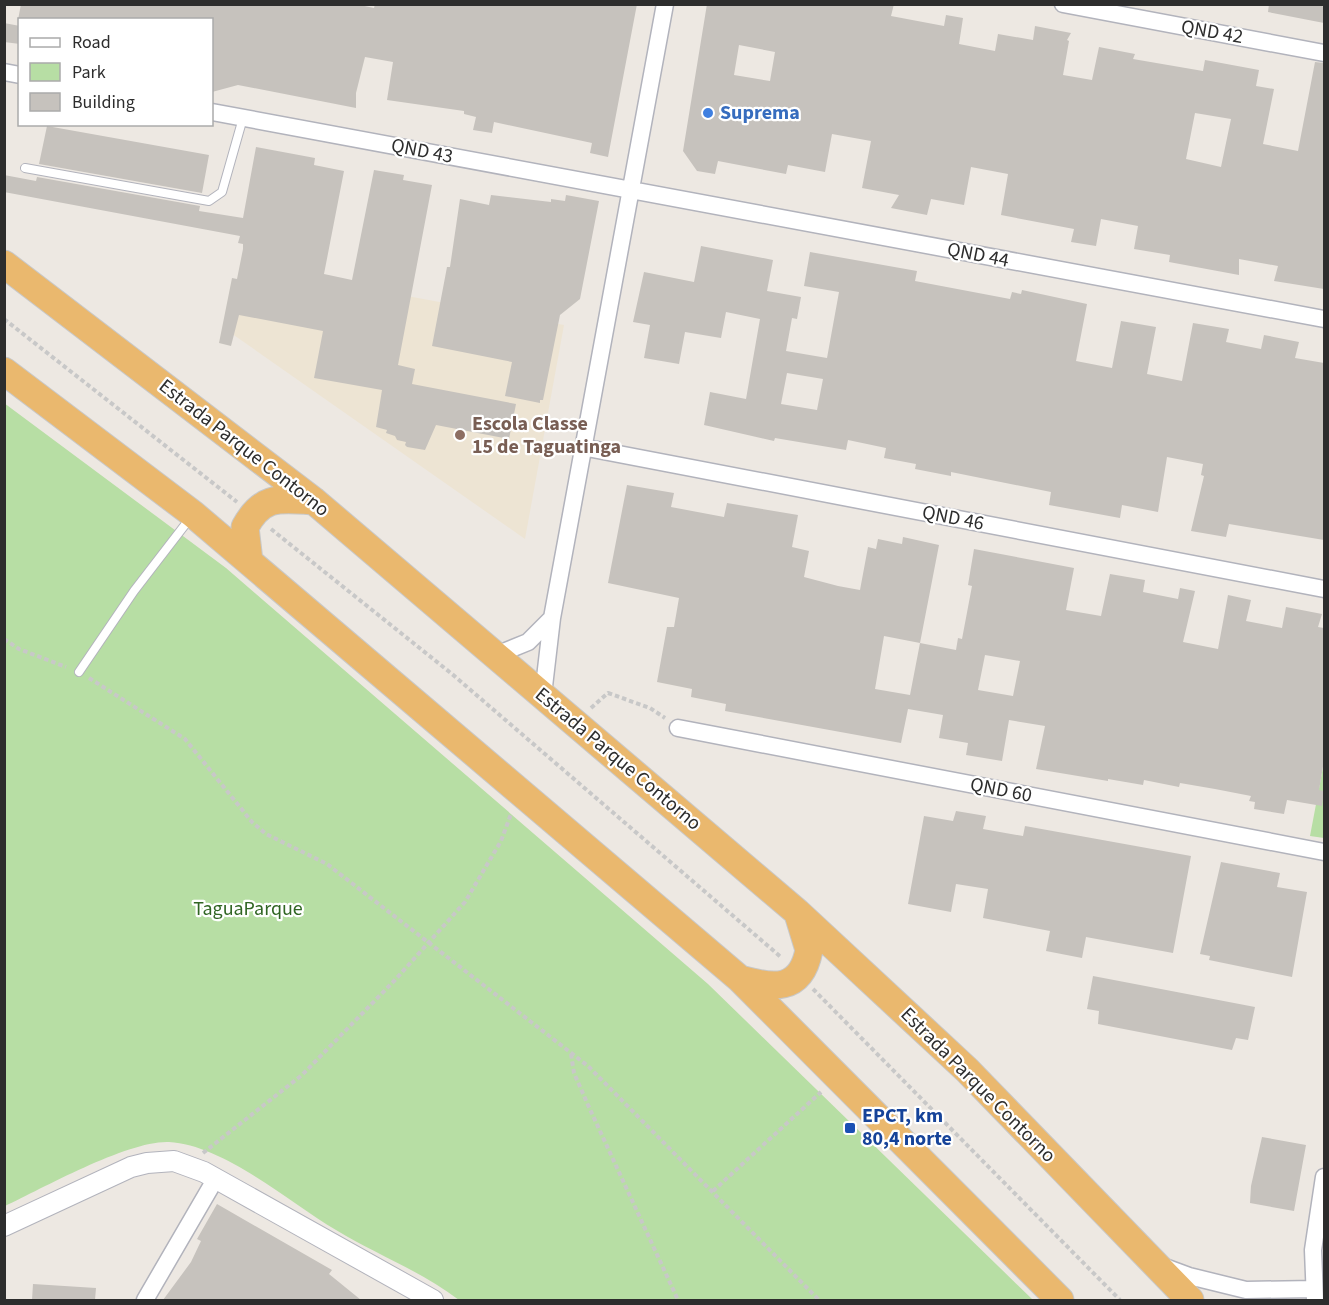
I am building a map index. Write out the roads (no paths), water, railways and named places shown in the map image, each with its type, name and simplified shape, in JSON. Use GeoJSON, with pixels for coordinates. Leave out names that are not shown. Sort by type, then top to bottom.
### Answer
{"type":"FeatureCollection","features":[{"type":"Feature","properties":{"kind":"highway","name":"Estrada Parque Contorno"},"geometry":{"type":"LineString","coordinates":[[4,264],[314,501],[797,912],[967,1070],[1190,1300]]}},
{"type":"Feature","properties":{"kind":"highway"},"geometry":{"type":"LineString","coordinates":[[4,371],[193,514],[740,979],[1060,1300]]}},
{"type":"Feature","properties":{"kind":"highway"},"geometry":{"type":"LineString","coordinates":[[249,561],[245,527],[253,514],[264,504],[275,500],[314,501]]}},
{"type":"Feature","properties":{"kind":"highway"},"geometry":{"type":"LineString","coordinates":[[740,979],[776,987],[786,984],[798,973],[809,950],[797,912]]}},
{"type":"Feature","properties":{"kind":"street"},"geometry":{"type":"LineString","coordinates":[[543,695],[552,618],[582,447],[632,190],[665,4]]}},
{"type":"Feature","properties":{"kind":"street","name":"QND 42"},"geometry":{"type":"LineString","coordinates":[[1064,4],[1324,53]]}},
{"type":"Feature","properties":{"kind":"street","name":"QND 43"},"geometry":{"type":"LineString","coordinates":[[213,112],[632,190]]}},
{"type":"Feature","properties":{"kind":"street","name":"QND 44"},"geometry":{"type":"LineString","coordinates":[[632,190],[1324,319]]}},
{"type":"Feature","properties":{"kind":"street","name":"QND 46"},"geometry":{"type":"LineString","coordinates":[[582,447],[1324,589]]}},
{"type":"Feature","properties":{"kind":"street"},"geometry":{"type":"LineString","coordinates":[[496,655],[528,642],[552,618]]}},
{"type":"Feature","properties":{"kind":"street","name":"QND 60"},"geometry":{"type":"LineString","coordinates":[[678,728],[1324,852]]}},
{"type":"Feature","properties":{"kind":"street"},"geometry":{"type":"LineString","coordinates":[[4,1226],[131,1167],[162,1161],[187,1165],[216,1178],[433,1300]]}},
{"type":"Feature","properties":{"kind":"street"},"geometry":{"type":"LineString","coordinates":[[1153,1263],[1189,1276],[1246,1290],[1314,1295],[1313,1250],[1324,1177]]}},
{"type":"Feature","properties":{"kind":"street"},"geometry":{"type":"LineString","coordinates":[[145,1300],[216,1178]]}},
{"type":"Feature","properties":{"kind":"lane"},"geometry":{"type":"LineString","coordinates":[[25,168],[209,201],[222,192],[243,118]]}},
{"type":"Feature","properties":{"kind":"lane"},"geometry":{"type":"LineString","coordinates":[[79,672],[134,591],[193,514]]}},
{"type":"Feature","properties":{"kind":"place","name":"Suprema"},"geometry":{"type":"Point","coordinates":[708,113]}},
{"type":"Feature","properties":{"kind":"place","name":"Escola Classe 15 de Taguatinga"},"geometry":{"type":"Point","coordinates":[460,435]}},
{"type":"Feature","properties":{"kind":"place","name":"EPCT, km 80,4 norte"},"geometry":{"type":"Point","coordinates":[850,1128]}},
{"type":"Feature","properties":{"kind":"park label","name":"TaguaParque"},"geometry":{"type":"Point","coordinates":[248,909]}}]}
